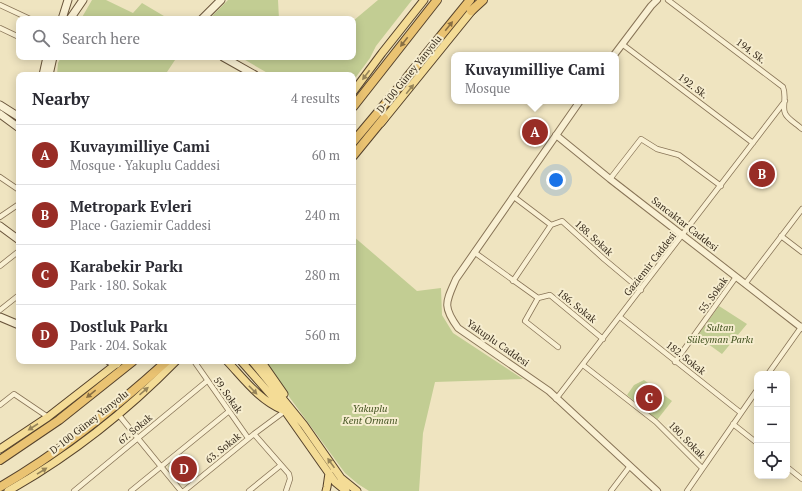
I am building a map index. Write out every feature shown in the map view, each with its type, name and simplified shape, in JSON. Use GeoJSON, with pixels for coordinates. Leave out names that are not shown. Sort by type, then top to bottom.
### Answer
{"type":"FeatureCollection","features":[{"type":"Feature","properties":{"kind":"highway"},"geometry":{"type":"LineString","coordinates":[[356,103],[437,0]]}},
{"type":"Feature","properties":{"kind":"highway"},"geometry":{"type":"LineString","coordinates":[[356,138],[470,0]]}},
{"type":"Feature","properties":{"kind":"highway"},"geometry":{"type":"LineString","coordinates":[[471,11],[483,0]]}},
{"type":"Feature","properties":{"kind":"highway"},"geometry":{"type":"LineString","coordinates":[[356,152],[384,118]]}},
{"type":"Feature","properties":{"kind":"highway"},"geometry":{"type":"LineString","coordinates":[[0,460],[59,420],[129,364]]}},
{"type":"Feature","properties":{"kind":"highway"},"geometry":{"type":"LineString","coordinates":[[0,487],[36,465],[112,410],[164,364]]}},
{"type":"Feature","properties":{"kind":"main road"},"geometry":{"type":"LineString","coordinates":[[63,16],[68,0]]}},
{"type":"Feature","properties":{"kind":"main road"},"geometry":{"type":"LineString","coordinates":[[72,16],[83,0]]}},
{"type":"Feature","properties":{"kind":"main road"},"geometry":{"type":"LineString","coordinates":[[205,16],[221,0]]}},
{"type":"Feature","properties":{"kind":"main road"},"geometry":{"type":"LineString","coordinates":[[356,88],[424,0]]}},
{"type":"Feature","properties":{"kind":"main road","name":"D-100 Güney Yanyolu"},"geometry":{"type":"LineString","coordinates":[[356,156],[384,118],[416,81],[480,0]]}},
{"type":"Feature","properties":{"kind":"main road"},"geometry":{"type":"LineString","coordinates":[[44,72],[46,60]]}},
{"type":"Feature","properties":{"kind":"main road"},"geometry":{"type":"LineString","coordinates":[[50,72],[52,60]]}},
{"type":"Feature","properties":{"kind":"main road"},"geometry":{"type":"LineString","coordinates":[[229,60],[249,72]]}},
{"type":"Feature","properties":{"kind":"main road"},"geometry":{"type":"LineString","coordinates":[[0,105],[16,115]]}},
{"type":"Feature","properties":{"kind":"main road"},"geometry":{"type":"LineString","coordinates":[[0,114],[16,126]]}},
{"type":"Feature","properties":{"kind":"main road"},"geometry":{"type":"LineString","coordinates":[[0,226],[16,238]]}},
{"type":"Feature","properties":{"kind":"main road"},"geometry":{"type":"LineString","coordinates":[[0,317],[16,324]]}},
{"type":"Feature","properties":{"kind":"main road"},"geometry":{"type":"LineString","coordinates":[[0,449],[48,417],[115,364]]}},
{"type":"Feature","properties":{"kind":"main road","name":"D-100 Güney Yanyolu"},"geometry":{"type":"LineString","coordinates":[[11,490],[48,467],[100,429],[173,364]]}},
{"type":"Feature","properties":{"kind":"main road"},"geometry":{"type":"LineString","coordinates":[[230,364],[256,393],[272,406],[285,411]]}},
{"type":"Feature","properties":{"kind":"main road"},"geometry":{"type":"LineString","coordinates":[[244,364],[285,411],[335,482],[346,491]]}},
{"type":"Feature","properties":{"kind":"main road"},"geometry":{"type":"LineString","coordinates":[[254,364],[294,412],[341,478],[357,491]]}},
{"type":"Feature","properties":{"kind":"main road"},"geometry":{"type":"LineString","coordinates":[[263,364],[276,381],[294,412]]}},
{"type":"Feature","properties":{"kind":"main road"},"geometry":{"type":"LineString","coordinates":[[326,491],[329,473]]}},
{"type":"Feature","properties":{"kind":"street"},"geometry":{"type":"LineString","coordinates":[[616,52],[657,0]]}},
{"type":"Feature","properties":{"kind":"street","name":"194. Sk."},"geometry":{"type":"LineString","coordinates":[[668,0],[783,87],[786,93],[784,112],[802,128]]}},
{"type":"Feature","properties":{"kind":"street"},"geometry":{"type":"LineString","coordinates":[[0,6],[23,16]]}},
{"type":"Feature","properties":{"kind":"street"},"geometry":{"type":"LineString","coordinates":[[0,28],[16,36]]}},
{"type":"Feature","properties":{"kind":"street","name":"192. Sk."},"geometry":{"type":"LineString","coordinates":[[622,44],[753,143]]}},
{"type":"Feature","properties":{"kind":"street","name":"Gaziemir Caddesi"},"geometry":{"type":"LineString","coordinates":[[556,399],[785,101]]}},
{"type":"Feature","properties":{"kind":"street","name":"Yakuplu Caddesi"},"geometry":{"type":"LineString","coordinates":[[578,104],[456,279],[447,305],[449,315],[458,328],[549,391],[657,491]]}},
{"type":"Feature","properties":{"kind":"street","name":"Sancaktar Caddesi"},"geometry":{"type":"LineString","coordinates":[[556,135],[610,179],[684,234],[736,277],[802,327]]}},
{"type":"Feature","properties":{"kind":"street"},"geometry":{"type":"LineString","coordinates":[[610,179],[641,139],[657,149],[679,155],[721,186]]}},
{"type":"Feature","properties":{"kind":"street"},"geometry":{"type":"LineString","coordinates":[[0,177],[16,188]]}},
{"type":"Feature","properties":{"kind":"street","name":"188. Sokak"},"geometry":{"type":"LineString","coordinates":[[514,197],[551,225],[562,222],[641,290]]}},
{"type":"Feature","properties":{"kind":"street"},"geometry":{"type":"LineString","coordinates":[[0,217],[16,206]]}},
{"type":"Feature","properties":{"kind":"street"},"geometry":{"type":"LineString","coordinates":[[746,284],[802,209]]}},
{"type":"Feature","properties":{"kind":"street"},"geometry":{"type":"LineString","coordinates":[[513,281],[551,225]]}},
{"type":"Feature","properties":{"kind":"street"},"geometry":{"type":"LineString","coordinates":[[781,236],[802,252]]}},
{"type":"Feature","properties":{"kind":"street","name":"186. Sokak"},"geometry":{"type":"LineString","coordinates":[[474,252],[538,298],[550,295],[603,339]]}},
{"type":"Feature","properties":{"kind":"street"},"geometry":{"type":"LineString","coordinates":[[0,266],[16,253]]}},
{"type":"Feature","properties":{"kind":"street","name":"55. Sokak"},"geometry":{"type":"LineString","coordinates":[[675,362],[736,277]]}},
{"type":"Feature","properties":{"kind":"street"},"geometry":{"type":"LineString","coordinates":[[0,310],[16,297]]}},
{"type":"Feature","properties":{"kind":"street"},"geometry":{"type":"LineString","coordinates":[[538,298],[526,321],[558,347]]}},
{"type":"Feature","properties":{"kind":"street","name":"182. Sokak"},"geometry":{"type":"LineString","coordinates":[[620,317],[740,413]]}},
{"type":"Feature","properties":{"kind":"street"},"geometry":{"type":"LineString","coordinates":[[770,371],[802,327]]}},
{"type":"Feature","properties":{"kind":"street","name":"59. Sokak"},"geometry":{"type":"LineString","coordinates":[[196,364],[228,412],[248,438]]}},
{"type":"Feature","properties":{"kind":"street","name":"180. Sokak"},"geometry":{"type":"LineString","coordinates":[[583,365],[656,422],[702,468]]}},
{"type":"Feature","properties":{"kind":"street","name":"67. Sokak"},"geometry":{"type":"LineString","coordinates":[[74,491],[207,381]]}},
{"type":"Feature","properties":{"kind":"street"},"geometry":{"type":"LineString","coordinates":[[0,405],[14,394],[48,417]]}},
{"type":"Feature","properties":{"kind":"street"},"geometry":{"type":"LineString","coordinates":[[687,491],[754,394]]}},
{"type":"Feature","properties":{"kind":"street","name":"63. Sokak"},"geometry":{"type":"LineString","coordinates":[[184,491],[248,438],[285,411]]}},
{"type":"Feature","properties":{"kind":"street"},"geometry":{"type":"LineString","coordinates":[[130,491],[228,412]]}},
{"type":"Feature","properties":{"kind":"street"},"geometry":{"type":"LineString","coordinates":[[118,414],[181,491]]}},
{"type":"Feature","properties":{"kind":"street"},"geometry":{"type":"LineString","coordinates":[[733,424],[754,441]]}},
{"type":"Feature","properties":{"kind":"street"},"geometry":{"type":"LineString","coordinates":[[254,434],[289,474],[290,479],[286,491]]}},
{"type":"Feature","properties":{"kind":"street"},"geometry":{"type":"LineString","coordinates":[[249,491],[281,465]]}},
{"type":"Feature","properties":{"kind":"street"},"geometry":{"type":"LineString","coordinates":[[611,491],[630,466]]}},
{"type":"Feature","properties":{"kind":"street"},"geometry":{"type":"LineString","coordinates":[[790,469],[802,479]]}},
{"type":"Feature","properties":{"kind":"green space"},"geometry":{"type":"Polygon","coordinates":[[[92,0],[106,0],[133,13],[142,3],[164,16],[83,16],[92,0]]]}},
{"type":"Feature","properties":{"kind":"green space"},"geometry":{"type":"Polygon","coordinates":[[[228,0],[278,0],[279,16],[212,16],[228,0]]]}},
{"type":"Feature","properties":{"kind":"green space"},"geometry":{"type":"Polygon","coordinates":[[[378,0],[412,0],[376,46],[370,58],[356,77],[356,72],[266,72],[245,60],[356,60],[356,18],[378,0]]]}},
{"type":"Feature","properties":{"kind":"green space"},"geometry":{"type":"Polygon","coordinates":[[[60,60],[175,60],[167,72],[57,72],[60,60]]]}},
{"type":"Feature","properties":{"kind":"green space","name":"Yakuplu Kent Ormanı"},"geometry":{"type":"Polygon","coordinates":[[[356,239],[417,291],[441,288],[442,315],[453,333],[523,379],[435,382],[423,433],[419,491],[369,491],[358,484],[345,473],[290,398],[268,364],[356,364],[356,239]]]}},
{"type":"Feature","properties":{"kind":"green space","name":"Sultan Süleyman Parkı"},"geometry":{"type":"Polygon","coordinates":[[[719,306],[747,324],[722,354],[697,336],[719,306]]]}},
{"type":"Feature","properties":{"kind":"green space"},"geometry":{"type":"Polygon","coordinates":[[[644,380],[672,401],[657,420],[627,395],[634,385],[644,380]]]}},
{"type":"Feature","properties":{"kind":"green space"},"geometry":{"type":"Polygon","coordinates":[[[182,454],[199,472],[187,483],[183,484],[168,466],[182,454]]]}},
{"type":"Feature","properties":{"kind":"place","name":"Kuvayımilliye Cami"},"geometry":{"type":"Point","coordinates":[535,132]}},
{"type":"Feature","properties":{"kind":"place","name":"Metropark Evleri"},"geometry":{"type":"Point","coordinates":[762,174]}},
{"type":"Feature","properties":{"kind":"place","name":"Karabekir Parkı"},"geometry":{"type":"Point","coordinates":[649,398]}},
{"type":"Feature","properties":{"kind":"place","name":"Dostluk Parkı"},"geometry":{"type":"Point","coordinates":[184,469]}}]}
